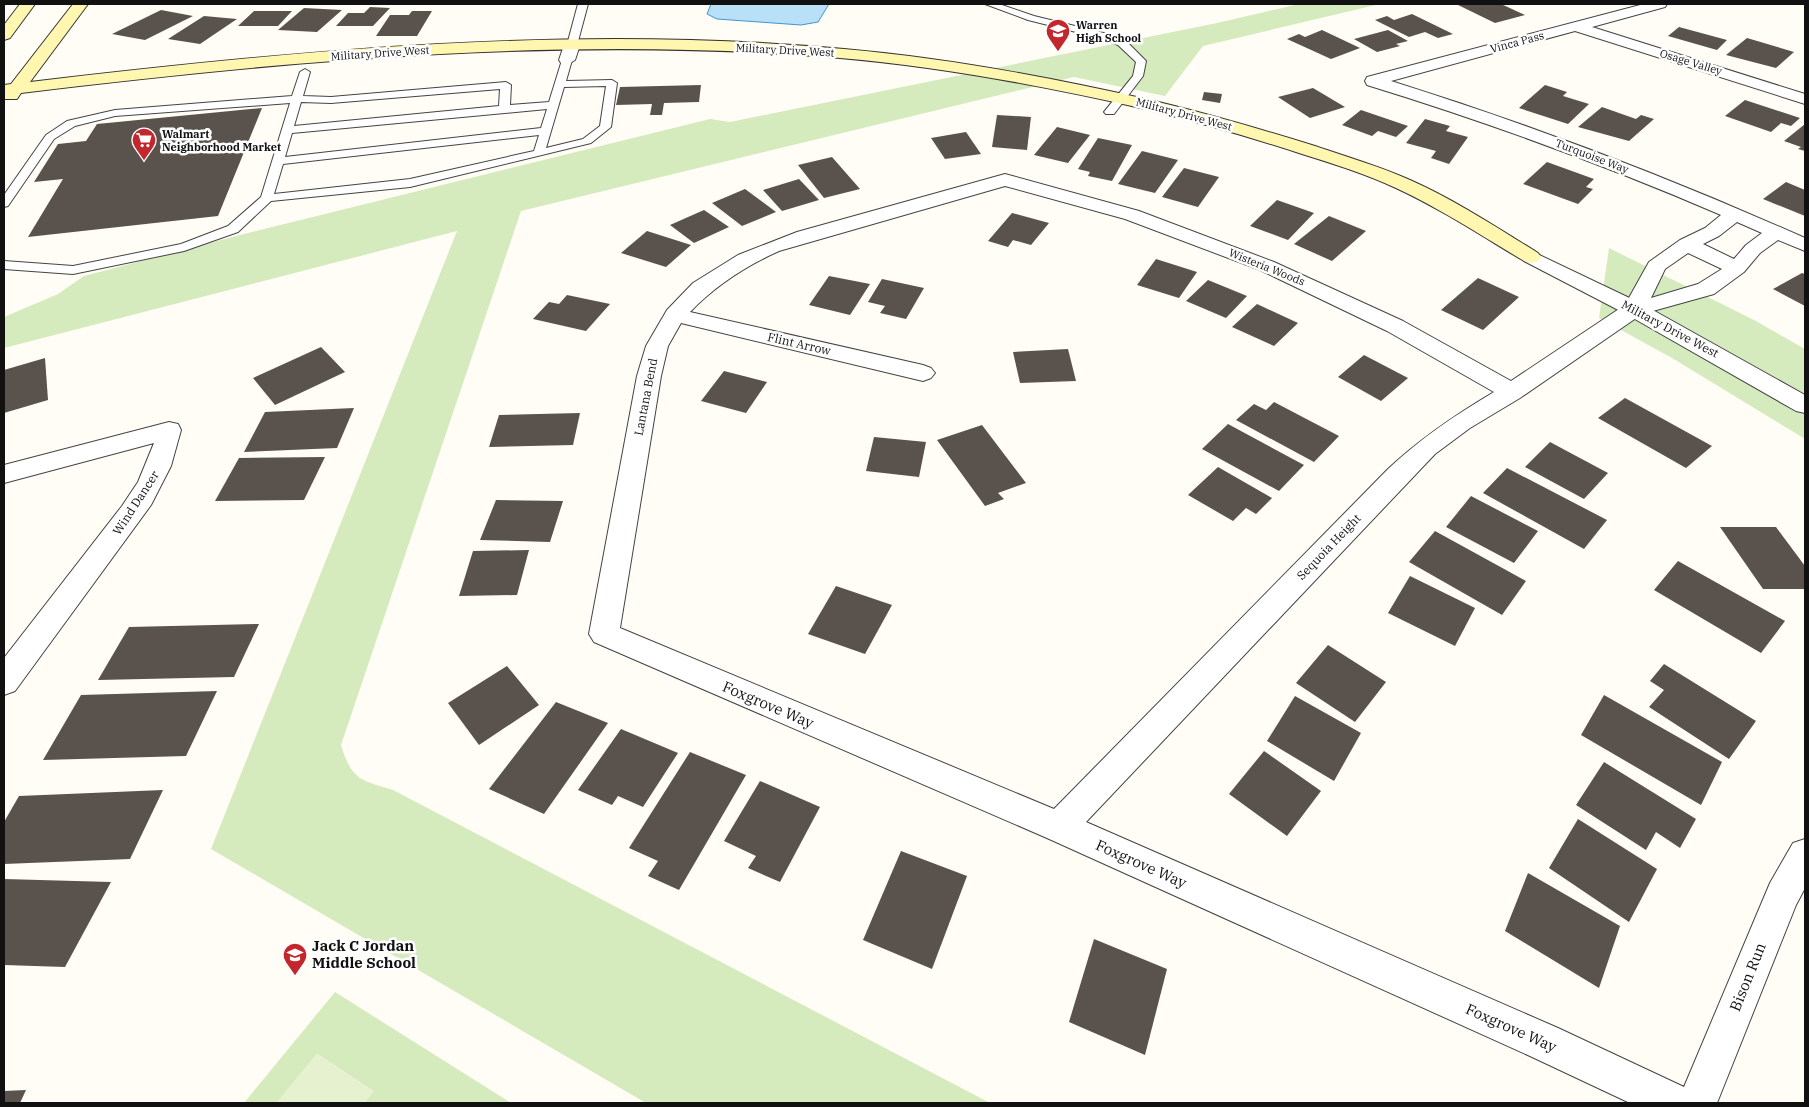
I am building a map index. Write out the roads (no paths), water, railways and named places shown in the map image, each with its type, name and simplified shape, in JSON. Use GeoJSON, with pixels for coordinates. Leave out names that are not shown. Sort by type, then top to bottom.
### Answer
{"type":"FeatureCollection","features":[{"type":"Feature","properties":{"kind":"main road"},"geometry":{"type":"LineString","coordinates":[[4,36],[28,4]]}},
{"type":"Feature","properties":{"kind":"main road"},"geometry":{"type":"LineString","coordinates":[[4,104],[10,89],[81,4]]}},
{"type":"Feature","properties":{"kind":"main road","name":"Military Drive West"},"geometry":{"type":"LineString","coordinates":[[10,89],[232,64],[402,50],[569,52],[865,70],[1200,117],[1387,177],[1449,207],[1531,257]]}},
{"type":"Feature","properties":{"kind":"main road","name":"Military Drive West"},"geometry":{"type":"LineString","coordinates":[[4,104],[227,79],[569,52]]}},
{"type":"Feature","properties":{"kind":"main road","name":"Military Drive West"},"geometry":{"type":"LineString","coordinates":[[1116,105],[1187,131],[1323,174]]}},
{"type":"Feature","properties":{"kind":"main road","name":"Military Drive West"},"geometry":{"type":"LineString","coordinates":[[1397,201],[1531,257]]}},
{"type":"Feature","properties":{"kind":"street","name":"Vinca Pass"},"geometry":{"type":"LineString","coordinates":[[1374,82],[1660,4]]}},
{"type":"Feature","properties":{"kind":"street","name":"Osage Valley"},"geometry":{"type":"LineString","coordinates":[[1577,27],[1805,99]]}},
{"type":"Feature","properties":{"kind":"street","name":"Turquoise Way"},"geometry":{"type":"LineString","coordinates":[[1374,82],[1530,132],[1646,176],[1805,245]]}},
{"type":"Feature","properties":{"kind":"street","name":"Lantana Bend"},"geometry":{"type":"LineString","coordinates":[[604,634],[649,376],[657,346],[675,315],[701,288],[720,274],[772,246],[1006,180]]}},
{"type":"Feature","properties":{"kind":"street","name":"Wisteria Woods"},"geometry":{"type":"LineString","coordinates":[[1006,180],[1132,215],[1267,266],[1395,326],[1512,392]]}},
{"type":"Feature","properties":{"kind":"street","name":"Sequoia Height"},"geometry":{"type":"LineString","coordinates":[[1634,309],[1656,266],[1687,244],[1712,232],[1734,214]]}},
{"type":"Feature","properties":{"kind":"street","name":"Sequoia Height"},"geometry":{"type":"LineString","coordinates":[[1059,828],[1426,448],[1462,422],[1512,392],[1634,309],[1706,289],[1737,268],[1753,249],[1776,232]]}},
{"type":"Feature","properties":{"kind":"street"},"geometry":{"type":"LineString","coordinates":[[1687,244],[1737,268]]}},
{"type":"Feature","properties":{"kind":"street","name":"Military Drive West"},"geometry":{"type":"LineString","coordinates":[[1531,257],[1634,309],[1805,405]]}},
{"type":"Feature","properties":{"kind":"street","name":"Flint Arrow"},"geometry":{"type":"LineString","coordinates":[[675,315],[923,373]]}},
{"type":"Feature","properties":{"kind":"street","name":"Wind Dancer"},"geometry":{"type":"LineString","coordinates":[[4,474],[169,430],[165,452],[154,479],[133,513],[4,682]]}},
{"type":"Feature","properties":{"kind":"street","name":"Foxgrove Way"},"geometry":{"type":"LineString","coordinates":[[604,634],[1059,828],[1544,1042],[1673,1103]]}},
{"type":"Feature","properties":{"kind":"street","name":"Bison Run"},"geometry":{"type":"LineString","coordinates":[[1697,1103],[1782,895],[1805,854]]}},
{"type":"Feature","properties":{"kind":"lane"},"geometry":{"type":"LineString","coordinates":[[539,153],[583,4]]}},
{"type":"Feature","properties":{"kind":"lane"},"geometry":{"type":"LineString","coordinates":[[997,5],[1031,18],[1108,37],[1122,43],[1141,61],[1138,76],[1116,105]]}},
{"type":"Feature","properties":{"kind":"lane"},"geometry":{"type":"LineString","coordinates":[[4,265],[72,270],[184,246],[233,229],[267,198],[305,72]]}},
{"type":"Feature","properties":{"kind":"lane"},"geometry":{"type":"LineString","coordinates":[[267,198],[410,183],[586,141],[605,127],[612,83],[560,84]]}},
{"type":"Feature","properties":{"kind":"lane"},"geometry":{"type":"LineString","coordinates":[[4,203],[50,137],[71,122],[115,113],[297,99],[331,100],[506,85],[504,109]]}},
{"type":"Feature","properties":{"kind":"lane"},"geometry":{"type":"LineString","coordinates":[[288,130],[553,105]]}},
{"type":"Feature","properties":{"kind":"lane"},"geometry":{"type":"LineString","coordinates":[[278,162],[545,131]]}},
{"type":"Feature","properties":{"kind":"water"},"geometry":{"type":"Polygon","coordinates":[[[711,4],[829,4],[818,22],[801,25],[717,19],[707,14],[711,4]]]}},
{"type":"Feature","properties":{"kind":"place","name":"Warren High School"},"geometry":{"type":"Point","coordinates":[1058,52]}},
{"type":"Feature","properties":{"kind":"place","name":"Walmart Neighborhood Market"},"geometry":{"type":"Point","coordinates":[144,161]}},
{"type":"Feature","properties":{"kind":"place","name":"Jack C Jordan Middle School"},"geometry":{"type":"Point","coordinates":[295,976]}}]}
